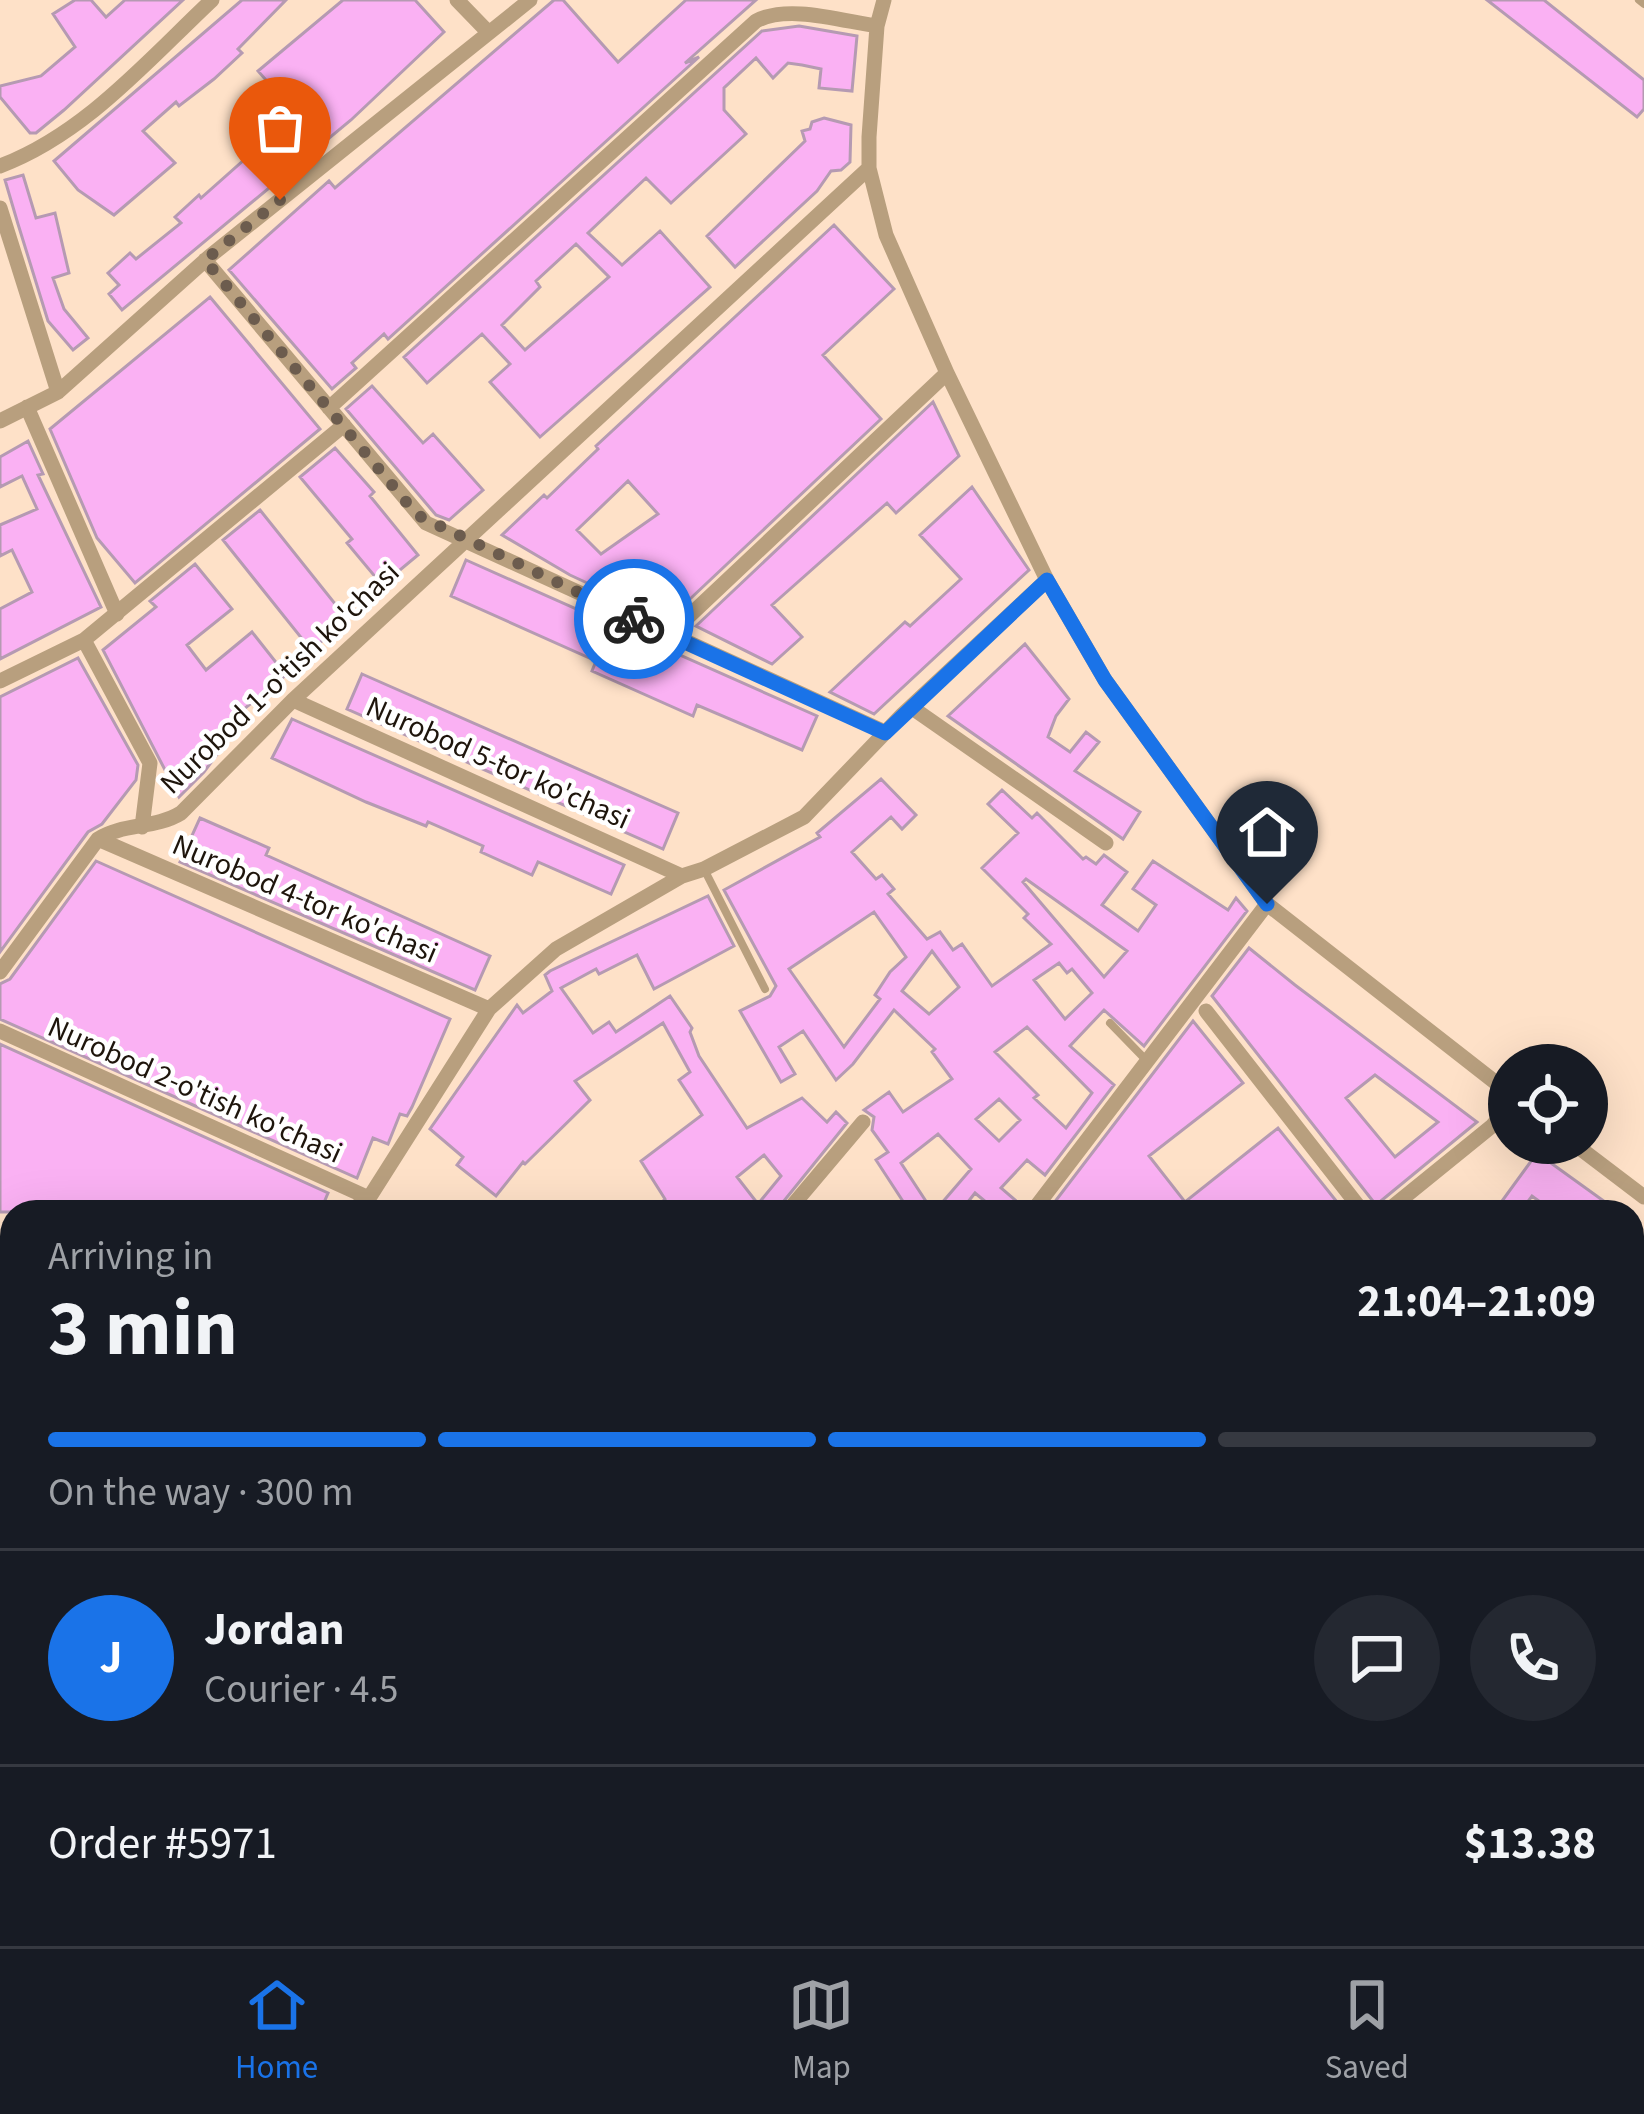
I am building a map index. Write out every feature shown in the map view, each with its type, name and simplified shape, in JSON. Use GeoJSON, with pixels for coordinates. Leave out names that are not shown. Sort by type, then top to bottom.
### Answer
{"type":"FeatureCollection","features":[{"type":"Feature","properties":{"kind":"street"},"geometry":{"type":"LineString","coordinates":[[0,166],[33,154],[80,123],[212,0]]}},
{"type":"Feature","properties":{"kind":"street"},"geometry":{"type":"LineString","coordinates":[[458,0],[488,32]]}},
{"type":"Feature","properties":{"kind":"street"},"geometry":{"type":"LineString","coordinates":[[0,421],[58,392],[205,260],[530,0]]}},
{"type":"Feature","properties":{"kind":"street"},"geometry":{"type":"LineString","coordinates":[[884,0],[878,26],[869,168],[886,235],[1047,580],[1105,680],[1267,904],[1488,1077]]}},
{"type":"Feature","properties":{"kind":"street"},"geometry":{"type":"LineString","coordinates":[[329,408],[756,21],[769,14],[784,14],[878,26]]}},
{"type":"Feature","properties":{"kind":"street","name":"Nurobod 1-o'tish ko'chasi"},"geometry":{"type":"LineString","coordinates":[[98,839],[110,832],[168,821],[181,813],[293,700],[869,168]]}},
{"type":"Feature","properties":{"kind":"street"},"geometry":{"type":"LineString","coordinates":[[0,208],[58,392]]}},
{"type":"Feature","properties":{"kind":"street"},"geometry":{"type":"LineString","coordinates":[[205,260],[417,515],[465,542],[885,733]]}},
{"type":"Feature","properties":{"kind":"street"},"geometry":{"type":"LineString","coordinates":[[669,635],[947,373]]}},
{"type":"Feature","properties":{"kind":"street"},"geometry":{"type":"LineString","coordinates":[[27,407],[117,614]]}},
{"type":"Feature","properties":{"kind":"street"},"geometry":{"type":"LineString","coordinates":[[0,681],[84,640],[344,425]]}},
{"type":"Feature","properties":{"kind":"street"},"geometry":{"type":"LineString","coordinates":[[366,1200],[489,1009],[556,949],[682,875],[704,869],[804,817],[911,707],[1047,580]]}},
{"type":"Feature","properties":{"kind":"street"},"geometry":{"type":"LineString","coordinates":[[84,640],[150,763],[142,827]]}},
{"type":"Feature","properties":{"kind":"street","name":"Nurobod 5-tor ko'chasi"},"geometry":{"type":"LineString","coordinates":[[293,700],[682,875]]}},
{"type":"Feature","properties":{"kind":"street"},"geometry":{"type":"LineString","coordinates":[[911,707],[1106,843]]}},
{"type":"Feature","properties":{"kind":"street"},"geometry":{"type":"LineString","coordinates":[[0,972],[98,839]]}},
{"type":"Feature","properties":{"kind":"street","name":"Nurobod 4-tor ko'chasi"},"geometry":{"type":"LineString","coordinates":[[98,839],[489,1009]]}},
{"type":"Feature","properties":{"kind":"street"},"geometry":{"type":"LineString","coordinates":[[1041,1200],[1267,904]]}},
{"type":"Feature","properties":{"kind":"street"},"geometry":{"type":"LineString","coordinates":[[1206,1012],[1354,1200]]}},
{"type":"Feature","properties":{"kind":"street","name":"Nurobod 2-o'tish ko'chasi"},"geometry":{"type":"LineString","coordinates":[[0,1031],[369,1198]]}},
{"type":"Feature","properties":{"kind":"street"},"geometry":{"type":"LineString","coordinates":[[797,1200],[863,1122]]}},
{"type":"Feature","properties":{"kind":"street"},"geometry":{"type":"LineString","coordinates":[[1401,1200],[1488,1129]]}},
{"type":"Feature","properties":{"kind":"street"},"geometry":{"type":"LineString","coordinates":[[1601,1164],[1644,1198]]}},
{"type":"Feature","properties":{"kind":"lane"},"geometry":{"type":"LineString","coordinates":[[704,869],[765,989]]}},
{"type":"Feature","properties":{"kind":"lane"},"geometry":{"type":"LineString","coordinates":[[1110,1023],[1147,1061]]}},
{"type":"Feature","properties":{"kind":"building"},"geometry":{"type":"Polygon","coordinates":[[[75,0],[91,0],[106,17],[125,0],[183,0],[64,110],[30,133],[0,97],[0,86],[41,76],[75,47],[53,14],[75,0]]]}},
{"type":"Feature","properties":{"kind":"building"},"geometry":{"type":"Polygon","coordinates":[[[242,0],[286,0],[214,79],[179,106],[176,102],[143,131],[175,163],[114,215],[78,190],[54,161],[242,0]]]}},
{"type":"Feature","properties":{"kind":"building"},"geometry":{"type":"Polygon","coordinates":[[[343,0],[415,0],[444,32],[351,120],[122,310],[109,294],[119,285],[108,273],[130,253],[136,259],[181,223],[175,217],[296,114],[258,71],[343,0]]]}},
{"type":"Feature","properties":{"kind":"building"},"geometry":{"type":"Polygon","coordinates":[[[554,0],[563,0],[618,62],[686,0],[756,0],[388,339],[384,334],[352,363],[356,368],[332,389],[229,270],[329,181],[335,188],[554,0]]]}},
{"type":"Feature","properties":{"kind":"building"},"geometry":{"type":"Polygon","coordinates":[[[1487,0],[1544,0],[1644,80],[1644,109],[1637,117],[1487,0]]]}},
{"type":"Feature","properties":{"kind":"building"},"geometry":{"type":"Polygon","coordinates":[[[799,26],[857,36],[852,91],[819,88],[821,69],[802,65],[788,63],[773,78],[756,58],[724,88],[724,110],[746,134],[671,203],[646,178],[588,233],[622,265],[660,231],[710,287],[540,437],[490,382],[510,364],[482,334],[427,383],[404,357],[762,31],[799,26]],[[576,244],[536,281],[540,287],[502,325],[525,350],[609,277],[576,244]]]}},
{"type":"Feature","properties":{"kind":"building"},"geometry":{"type":"Polygon","coordinates":[[[824,118],[851,125],[850,162],[831,171],[817,191],[735,267],[707,236],[805,141],[802,131],[824,118]]]}},
{"type":"Feature","properties":{"kind":"building"},"geometry":{"type":"Polygon","coordinates":[[[23,175],[36,218],[55,213],[69,273],[53,278],[64,309],[88,338],[73,350],[48,321],[5,180],[23,175]]]}},
{"type":"Feature","properties":{"kind":"building"},"geometry":{"type":"Polygon","coordinates":[[[834,225],[894,289],[823,355],[881,419],[667,620],[570,575],[502,535],[544,495],[547,498],[596,446],[834,225]],[[628,481],[577,530],[601,554],[658,514],[628,481]]]}},
{"type":"Feature","properties":{"kind":"building"},"geometry":{"type":"Polygon","coordinates":[[[210,297],[320,429],[135,583],[97,538],[50,429],[210,297]]]}},
{"type":"Feature","properties":{"kind":"building"},"geometry":{"type":"Polygon","coordinates":[[[372,386],[423,443],[433,434],[483,490],[449,520],[436,515],[346,409],[372,386]]]}},
{"type":"Feature","properties":{"kind":"building"},"geometry":{"type":"Polygon","coordinates":[[[933,402],[959,456],[896,513],[887,503],[772,605],[802,637],[772,664],[696,626],[933,402]]]}},
{"type":"Feature","properties":{"kind":"building"},"geometry":{"type":"Polygon","coordinates":[[[28,441],[43,474],[38,475],[101,607],[0,659],[0,609],[32,592],[12,550],[0,556],[0,525],[37,509],[22,476],[0,487],[0,457],[28,441]]]}},
{"type":"Feature","properties":{"kind":"building"},"geometry":{"type":"Polygon","coordinates":[[[335,448],[374,492],[370,496],[418,555],[382,585],[347,543],[352,539],[300,477],[335,448]]]}},
{"type":"Feature","properties":{"kind":"building"},"geometry":{"type":"Polygon","coordinates":[[[972,487],[1029,570],[874,714],[830,692],[905,622],[910,626],[961,579],[920,535],[972,487]]]}},
{"type":"Feature","properties":{"kind":"building"},"geometry":{"type":"Polygon","coordinates":[[[260,510],[348,620],[311,650],[223,540],[260,510]]]}},
{"type":"Feature","properties":{"kind":"building"},"geometry":{"type":"Polygon","coordinates":[[[466,560],[817,716],[802,750],[697,705],[693,716],[592,671],[596,661],[451,596],[466,560]]]}},
{"type":"Feature","properties":{"kind":"building"},"geometry":{"type":"Polygon","coordinates":[[[195,564],[232,609],[187,645],[206,670],[252,632],[286,675],[239,713],[244,718],[179,797],[103,650],[156,607],[150,601],[195,564]]]}},
{"type":"Feature","properties":{"kind":"building"},"geometry":{"type":"Polygon","coordinates":[[[1025,644],[1069,699],[1048,737],[1070,752],[1086,732],[1099,742],[1075,771],[1140,812],[1123,839],[948,716],[1025,644]]]}},
{"type":"Feature","properties":{"kind":"building"},"geometry":{"type":"Polygon","coordinates":[[[78,658],[138,765],[136,780],[102,824],[88,832],[0,952],[0,697],[78,658]]]}},
{"type":"Feature","properties":{"kind":"building"},"geometry":{"type":"Polygon","coordinates":[[[362,674],[678,813],[663,849],[347,709],[362,674]]]}},
{"type":"Feature","properties":{"kind":"building"},"geometry":{"type":"Polygon","coordinates":[[[292,719],[624,865],[611,894],[538,862],[532,875],[481,852],[483,846],[366,802],[272,758],[292,719]]]}},
{"type":"Feature","properties":{"kind":"building"},"geometry":{"type":"Polygon","coordinates":[[[881,779],[916,815],[902,829],[891,817],[852,852],[876,879],[882,875],[894,889],[888,894],[927,939],[940,932],[953,950],[962,944],[992,986],[1051,944],[982,868],[1018,833],[988,804],[1002,790],[1032,818],[1037,813],[1083,859],[1096,864],[1104,855],[1127,872],[1102,905],[1138,931],[1156,905],[1133,889],[1153,861],[1228,910],[1236,898],[1247,911],[1144,1046],[1104,1010],[1070,1046],[1114,1085],[1045,1175],[1027,1160],[1001,1188],[1015,1200],[983,1200],[975,1193],[969,1200],[944,1200],[971,1169],[938,1134],[901,1163],[925,1200],[902,1200],[876,1160],[888,1152],[872,1130],[874,1117],[864,1110],[889,1092],[903,1112],[952,1079],[932,1052],[935,1049],[894,1010],[836,1080],[803,1031],[779,1047],[795,1074],[781,1082],[740,1011],[770,996],[776,986],[724,890],[820,837],[817,833],[881,779]],[[1026,879],[1023,882],[1104,977],[1127,951],[1026,879]],[[874,912],[789,969],[844,1047],[880,999],[875,995],[890,972],[906,957],[874,912]],[[932,951],[902,991],[929,1014],[959,987],[932,951]],[[1059,963],[1034,980],[1065,1019],[1092,993],[1072,969],[1067,973],[1059,963]],[[1027,1027],[995,1052],[1066,1128],[1092,1093],[1027,1027]],[[999,1099],[976,1119],[999,1141],[1020,1120],[999,1099]]]}},
{"type":"Feature","properties":{"kind":"building"},"geometry":{"type":"Polygon","coordinates":[[[200,818],[269,848],[266,855],[490,956],[475,990],[180,862],[200,818]]]}},
{"type":"Feature","properties":{"kind":"building"},"geometry":{"type":"Polygon","coordinates":[[[96,861],[450,1019],[407,1116],[400,1114],[388,1144],[373,1138],[357,1178],[0,1019],[0,984],[10,979],[96,861]]]}},
{"type":"Feature","properties":{"kind":"building"},"geometry":{"type":"Polygon","coordinates":[[[708,896],[734,946],[654,989],[637,955],[561,988],[593,1033],[609,1022],[616,1032],[670,996],[692,1028],[699,1056],[747,1128],[802,1098],[827,1122],[836,1112],[847,1123],[785,1200],[761,1200],[781,1176],[764,1155],[737,1177],[755,1200],[664,1200],[641,1161],[702,1115],[679,1080],[690,1072],[663,1023],[575,1081],[590,1100],[523,1162],[496,1196],[457,1165],[463,1157],[430,1129],[517,1005],[523,1013],[552,991],[545,975],[708,896]]]}},
{"type":"Feature","properties":{"kind":"building"},"geometry":{"type":"Polygon","coordinates":[[[1249,948],[1477,1122],[1382,1200],[1372,1200],[1212,996],[1249,948]],[[1375,1075],[1346,1098],[1395,1157],[1438,1122],[1375,1075]]]}},
{"type":"Feature","properties":{"kind":"building"},"geometry":{"type":"Polygon","coordinates":[[[1193,1021],[1243,1083],[1149,1156],[1183,1200],[1056,1200],[1193,1021]]]}},
{"type":"Feature","properties":{"kind":"building"},"geometry":{"type":"Polygon","coordinates":[[[0,1044],[328,1193],[325,1200],[0,1200],[0,1044]]]}},
{"type":"Feature","properties":{"kind":"building"},"geometry":{"type":"Polygon","coordinates":[[[1278,1128],[1335,1200],[1188,1200],[1278,1128]]]}},
{"type":"Feature","properties":{"kind":"building"},"geometry":{"type":"Polygon","coordinates":[[[1529,1164],[1552,1164],[1602,1200],[1538,1200],[1532,1196],[1503,1200],[1529,1164]]]}},
{"type":"Feature","properties":{"kind":"way so far"},"geometry":{"type":"LineString","coordinates":[[280,200],[205,260],[417,515],[634,619]]}},
{"type":"Feature","properties":{"kind":"route"},"geometry":{"type":"LineString","coordinates":[[634,619],[885,733],[1047,580],[1105,680],[1267,904]]}}]}
